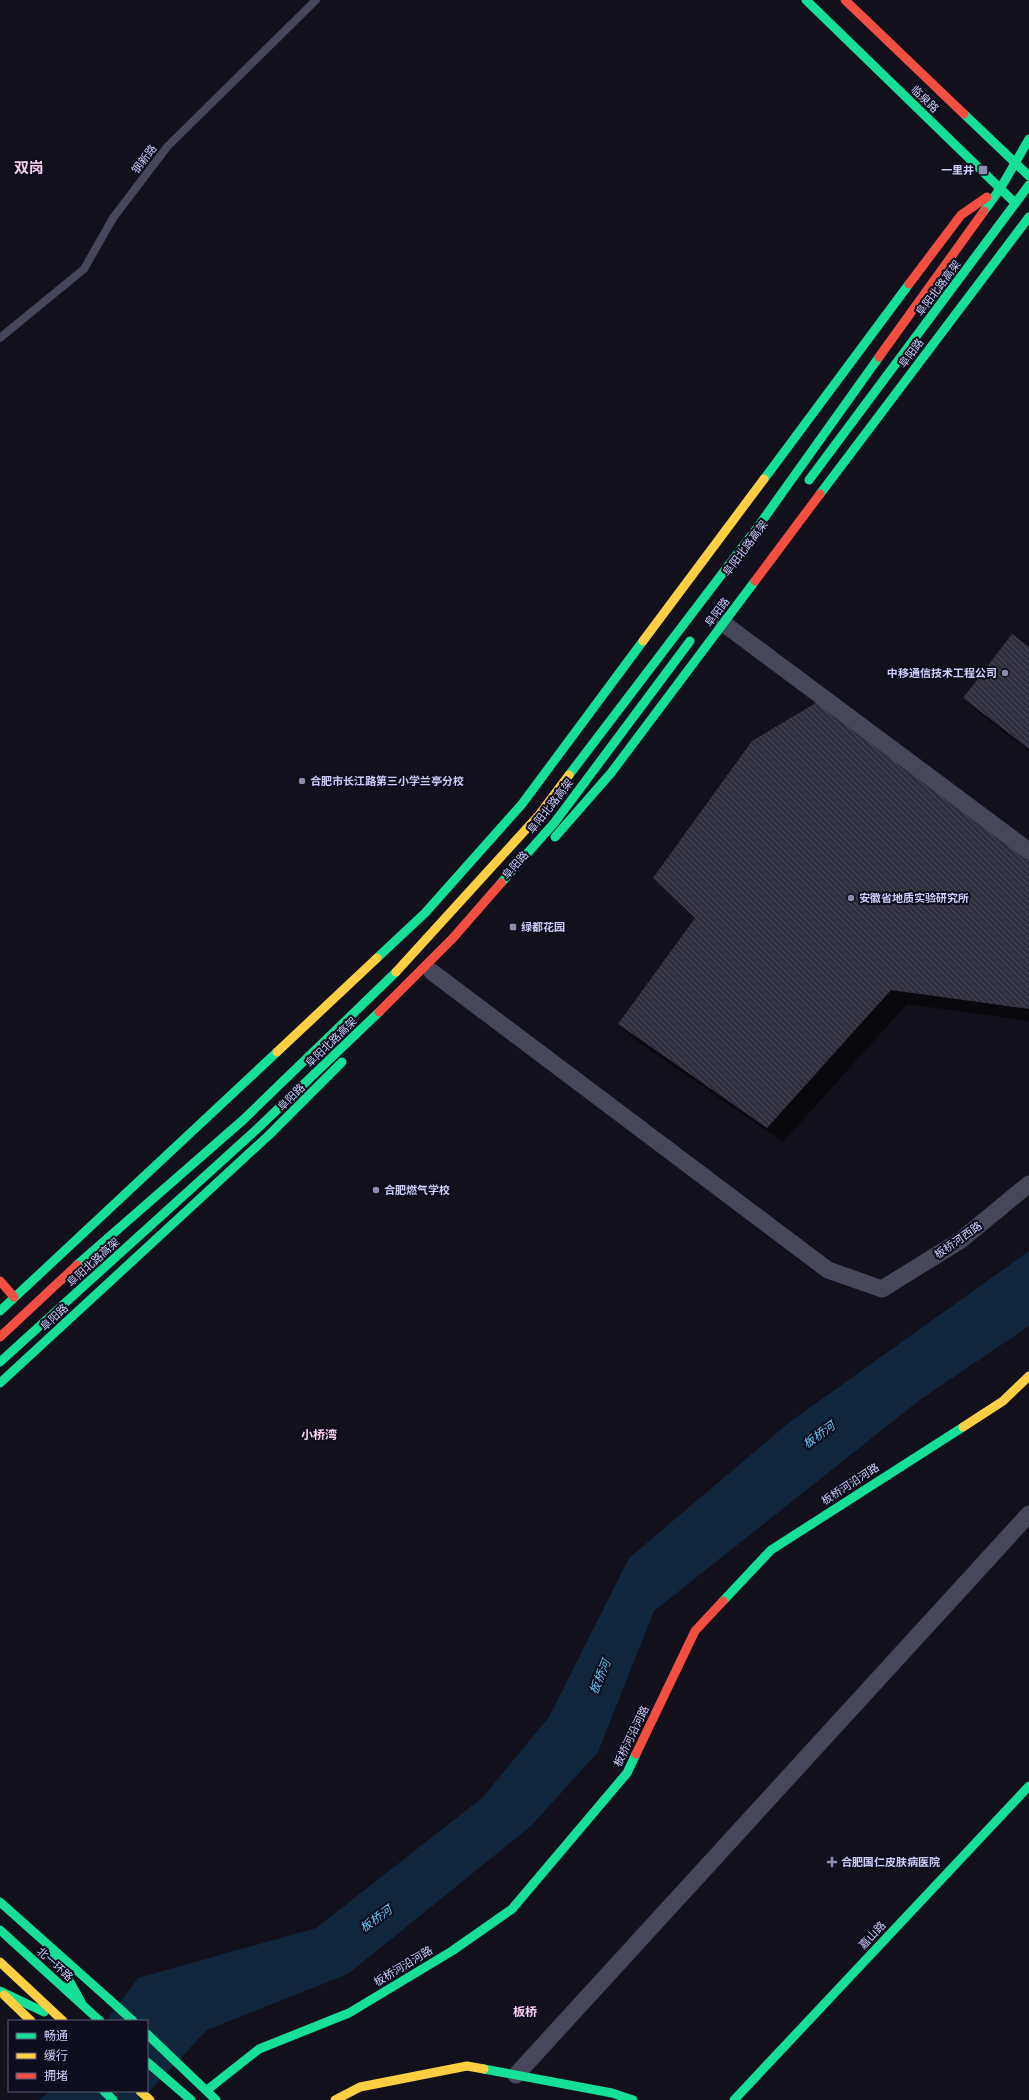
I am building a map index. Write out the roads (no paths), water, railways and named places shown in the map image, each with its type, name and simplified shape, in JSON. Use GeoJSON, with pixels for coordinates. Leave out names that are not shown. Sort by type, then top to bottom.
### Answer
{"type":"FeatureCollection","features":[{"type":"Feature","properties":{"kind":"main road","name":"临泉路"},"geometry":{"type":"LineString","coordinates":[[806,0],[1029,216]]}},
{"type":"Feature","properties":{"kind":"main road","name":"临泉路"},"geometry":{"type":"LineString","coordinates":[[845,0],[1029,176]]}},
{"type":"Feature","properties":{"kind":"main road"},"geometry":{"type":"LineString","coordinates":[[0,1311],[425,913],[512,815],[961,215],[1000,189],[1014,162],[1029,139]]}},
{"type":"Feature","properties":{"kind":"main road","name":"阜阳北路高架"},"geometry":{"type":"LineString","coordinates":[[806,485],[1029,185]]}},
{"type":"Feature","properties":{"kind":"main road","name":"阜阳北路高架"},"geometry":{"type":"LineString","coordinates":[[0,1337],[88,1255],[249,1114],[411,957],[539,815],[757,528],[1000,189]]}},
{"type":"Feature","properties":{"kind":"main road","name":"阜阳路"},"geometry":{"type":"LineString","coordinates":[[550,843],[611,773],[1029,216]]}},
{"type":"Feature","properties":{"kind":"main road","name":"阜阳北路高架"},"geometry":{"type":"LineString","coordinates":[[0,1362],[258,1128],[354,1037],[453,938],[556,822],[696,632]]}},
{"type":"Feature","properties":{"kind":"main road"},"geometry":{"type":"LineString","coordinates":[[376,1028],[468,936]]}},
{"type":"Feature","properties":{"kind":"main road","name":"阜阳路"},"geometry":{"type":"LineString","coordinates":[[0,1383],[269,1135],[348,1056]]}},
{"type":"Feature","properties":{"kind":"main road"},"geometry":{"type":"LineString","coordinates":[[0,1281],[14,1297]]}},
{"type":"Feature","properties":{"kind":"main road","name":"板桥河沿河路"},"geometry":{"type":"LineString","coordinates":[[208,2090],[259,2050],[349,2013],[452,1951],[512,1909],[627,1773],[695,1631],[771,1550],[1003,1400],[1029,1376]]}},
{"type":"Feature","properties":{"kind":"main road","name":"嘉山路"},"geometry":{"type":"LineString","coordinates":[[734,2100],[1029,1786]]}},
{"type":"Feature","properties":{"kind":"main road"},"geometry":{"type":"LineString","coordinates":[[0,1902],[132,2020]]}},
{"type":"Feature","properties":{"kind":"main road","name":"北一环路"},"geometry":{"type":"LineString","coordinates":[[0,1930],[97,2018]]}},
{"type":"Feature","properties":{"kind":"main road"},"geometry":{"type":"LineString","coordinates":[[52,1950],[84,2006]]}},
{"type":"Feature","properties":{"kind":"main road"},"geometry":{"type":"LineString","coordinates":[[0,1962],[62,2020]]}},
{"type":"Feature","properties":{"kind":"main road"},"geometry":{"type":"LineString","coordinates":[[0,1991],[61,2020]]}},
{"type":"Feature","properties":{"kind":"main road"},"geometry":{"type":"LineString","coordinates":[[0,1991],[30,2020]]}},
{"type":"Feature","properties":{"kind":"main road"},"geometry":{"type":"LineString","coordinates":[[148,2035],[208,2090],[216,2100]]}},
{"type":"Feature","properties":{"kind":"main road"},"geometry":{"type":"LineString","coordinates":[[148,2063],[191,2100]]}},
{"type":"Feature","properties":{"kind":"main road"},"geometry":{"type":"LineString","coordinates":[[335,2100],[360,2087],[467,2066],[612,2093],[634,2100]]}},
{"type":"Feature","properties":{"kind":"main road"},"geometry":{"type":"LineString","coordinates":[[105,2092],[113,2100]]}},
{"type":"Feature","properties":{"kind":"main road"},"geometry":{"type":"LineString","coordinates":[[141,2092],[150,2100]]}},
{"type":"Feature","properties":{"kind":"street"},"geometry":{"type":"LineString","coordinates":[[723,623],[1029,851]]}},
{"type":"Feature","properties":{"kind":"street","name":"板桥河西路"},"geometry":{"type":"LineString","coordinates":[[432,972],[828,1270],[882,1289],[961,1240],[1029,1184]]}},
{"type":"Feature","properties":{"kind":"street"},"geometry":{"type":"LineString","coordinates":[[516,2075],[1029,1514]]}},
{"type":"Feature","properties":{"kind":"lane","name":"钢新路"},"geometry":{"type":"LineString","coordinates":[[0,338],[84,269],[113,218],[167,147],[316,0]]}},
{"type":"Feature","properties":{"kind":"water","name":"板桥河"},"geometry":{"type":"Polygon","coordinates":[[[1029,1251],[1029,1326],[921,1399],[654,1611],[598,1752],[531,1826],[348,1974],[207,2030],[141,2100],[39,2100],[49,2092],[148,2092],[148,2020],[107,2020],[138,1978],[316,1928],[482,1798],[549,1717],[629,1558],[791,1421],[1029,1251]]]}},
{"type":"Feature","properties":{"kind":"place","name":"一里井"},"geometry":{"type":"Point","coordinates":[983,170]}},
{"type":"Feature","properties":{"kind":"place","name":"中移通信技术工程公司"},"geometry":{"type":"Point","coordinates":[1005,673]}},
{"type":"Feature","properties":{"kind":"place","name":"合肥市长江路第三小学兰亭分校"},"geometry":{"type":"Point","coordinates":[302,781]}},
{"type":"Feature","properties":{"kind":"place","name":"安徽省地质实验研究所"},"geometry":{"type":"Point","coordinates":[851,898]}},
{"type":"Feature","properties":{"kind":"place","name":"绿都花园"},"geometry":{"type":"Point","coordinates":[513,927]}},
{"type":"Feature","properties":{"kind":"place","name":"合肥燃气学校"},"geometry":{"type":"Point","coordinates":[376,1190]}},
{"type":"Feature","properties":{"kind":"place","name":"合肥国仁皮肤病医院"},"geometry":{"type":"Point","coordinates":[832,1862]}},
{"type":"Feature","properties":{"kind":"district","name":"双岗"},"geometry":{"type":"Point","coordinates":[29,168]}},
{"type":"Feature","properties":{"kind":"district","name":"小桥湾"},"geometry":{"type":"Point","coordinates":[319,1435]}},
{"type":"Feature","properties":{"kind":"district","name":"板桥"},"geometry":{"type":"Point","coordinates":[525,2012]}}]}
